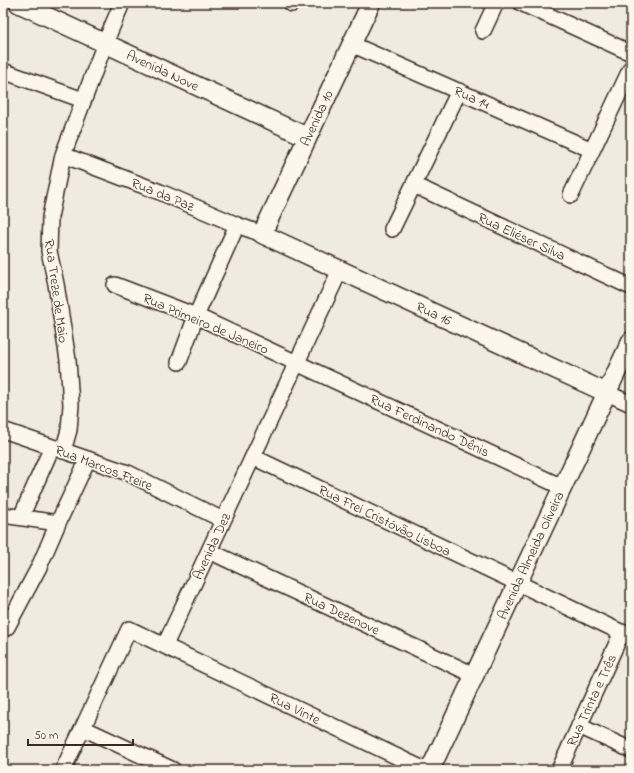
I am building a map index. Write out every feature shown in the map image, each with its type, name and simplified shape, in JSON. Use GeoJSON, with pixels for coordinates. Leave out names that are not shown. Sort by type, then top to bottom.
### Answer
{"type":"FeatureCollection","features":[{"type":"Feature","properties":{"kind":"street","name":"Avenida Nove"},"geometry":{"type":"LineString","coordinates":[[18,3],[308,137]]}},
{"type":"Feature","properties":{"kind":"street","name":"Rua Treze de Maio"},"geometry":{"type":"LineString","coordinates":[[21,517],[69,430],[71,406],[68,360],[56,284],[49,251],[48,236],[50,217],[64,155],[83,100],[122,3]]}},
{"type":"Feature","properties":{"kind":"street","name":"Avenida 10"},"geometry":{"type":"LineString","coordinates":[[262,234],[371,3]]}},
{"type":"Feature","properties":{"kind":"street"},"geometry":{"type":"LineString","coordinates":[[483,31],[496,3]]}},
{"type":"Feature","properties":{"kind":"street"},"geometry":{"type":"LineString","coordinates":[[521,3],[631,53]]}},
{"type":"Feature","properties":{"kind":"street","name":"Rua 14"},"geometry":{"type":"LineString","coordinates":[[351,44],[592,150]]}},
{"type":"Feature","properties":{"kind":"street"},"geometry":{"type":"LineString","coordinates":[[571,195],[631,68]]}},
{"type":"Feature","properties":{"kind":"street"},"geometry":{"type":"LineString","coordinates":[[3,71],[83,100]]}},
{"type":"Feature","properties":{"kind":"street"},"geometry":{"type":"LineString","coordinates":[[392,229],[459,91]]}},
{"type":"Feature","properties":{"kind":"street","name":"Rua da Paz"},"geometry":{"type":"LineString","coordinates":[[64,155],[160,192],[262,234]]}},
{"type":"Feature","properties":{"kind":"street","name":"Rua Eliéser Silva"},"geometry":{"type":"LineString","coordinates":[[414,185],[631,287]]}},
{"type":"Feature","properties":{"kind":"street"},"geometry":{"type":"LineString","coordinates":[[180,362],[196,316],[237,225]]}},
{"type":"Feature","properties":{"kind":"street","name":"Rua 16"},"geometry":{"type":"LineString","coordinates":[[262,234],[606,393]]}},
{"type":"Feature","properties":{"kind":"street","name":"Avenida Dez"},"geometry":{"type":"LineString","coordinates":[[165,645],[340,270]]}},
{"type":"Feature","properties":{"kind":"street","name":"Rua Primeiro de Janeiro"},"geometry":{"type":"LineString","coordinates":[[115,285],[196,316],[297,362]]}},
{"type":"Feature","properties":{"kind":"street","name":"Avenida Almeida Oliveira"},"geometry":{"type":"LineString","coordinates":[[430,770],[631,341]]}},
{"type":"Feature","properties":{"kind":"street","name":"Rua Ferdinando Dênis"},"geometry":{"type":"LineString","coordinates":[[297,362],[562,487]]}},
{"type":"Feature","properties":{"kind":"street"},"geometry":{"type":"LineString","coordinates":[[606,393],[631,404]]}},
{"type":"Feature","properties":{"kind":"street","name":"Rua Marcos Freire"},"geometry":{"type":"LineString","coordinates":[[3,430],[128,473],[224,520]]}},
{"type":"Feature","properties":{"kind":"street","name":"Rua Frei Cristóvão Lisboa"},"geometry":{"type":"LineString","coordinates":[[253,457],[627,635]]}},
{"type":"Feature","properties":{"kind":"street"},"geometry":{"type":"LineString","coordinates":[[3,630],[7,627],[39,567],[88,459]]}},
{"type":"Feature","properties":{"kind":"street"},"geometry":{"type":"LineString","coordinates":[[3,515],[58,523]]}},
{"type":"Feature","properties":{"kind":"street","name":"Rua Dezenove"},"geometry":{"type":"LineString","coordinates":[[209,551],[474,675]]}},
{"type":"Feature","properties":{"kind":"street"},"geometry":{"type":"LineString","coordinates":[[63,770],[129,629],[165,645]]}},
{"type":"Feature","properties":{"kind":"street","name":"Rua Trinta e Três"},"geometry":{"type":"LineString","coordinates":[[560,768],[579,726],[627,635]]}},
{"type":"Feature","properties":{"kind":"street","name":"Rua Vinte"},"geometry":{"type":"LineString","coordinates":[[165,645],[425,770]]}},
{"type":"Feature","properties":{"kind":"street"},"geometry":{"type":"LineString","coordinates":[[579,726],[631,750]]}},
{"type":"Feature","properties":{"kind":"street"},"geometry":{"type":"LineString","coordinates":[[83,728],[173,770]]}}]}
